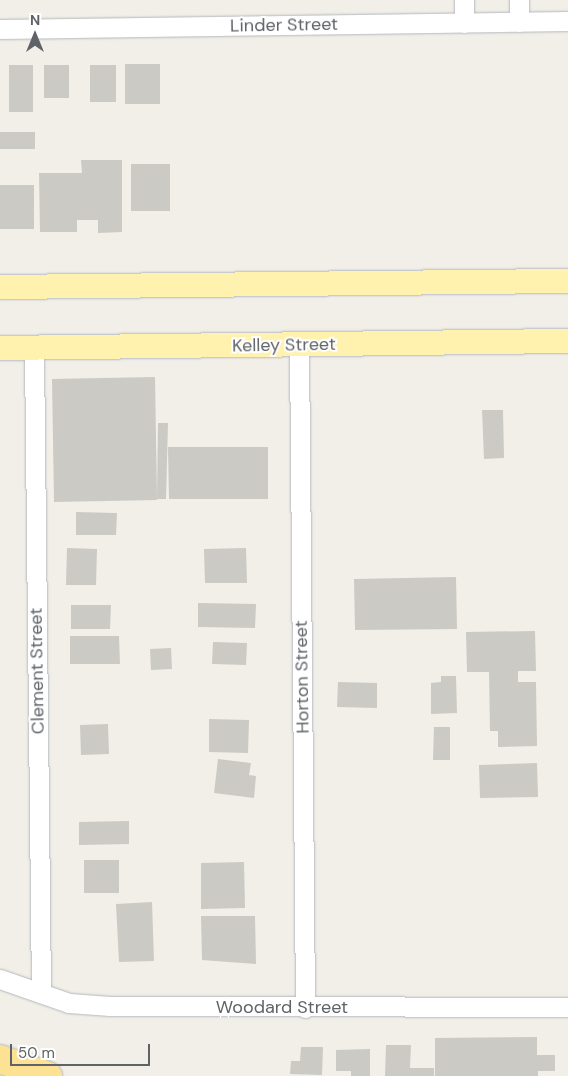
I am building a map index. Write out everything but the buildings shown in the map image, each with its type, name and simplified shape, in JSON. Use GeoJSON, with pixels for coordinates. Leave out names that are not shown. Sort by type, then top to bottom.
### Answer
{"type":"FeatureCollection","features":[{"type":"Feature","properties":{"kind":"highway"},"geometry":{"type":"LineString","coordinates":[[0,1059],[48,1076]]}},
{"type":"Feature","properties":{"kind":"main road"},"geometry":{"type":"LineString","coordinates":[[0,287],[568,281]]}},
{"type":"Feature","properties":{"kind":"main road","name":"Kelley Street"},"geometry":{"type":"LineString","coordinates":[[0,348],[568,341]]}},
{"type":"Feature","properties":{"kind":"street"},"geometry":{"type":"LineString","coordinates":[[464,0],[464,23]]}},
{"type":"Feature","properties":{"kind":"street"},"geometry":{"type":"LineString","coordinates":[[519,0],[519,22]]}},
{"type":"Feature","properties":{"kind":"street","name":"Linder Street"},"geometry":{"type":"LineString","coordinates":[[0,29],[568,21]]}},
{"type":"Feature","properties":{"kind":"street","name":"Horton Street"},"geometry":{"type":"LineString","coordinates":[[299,345],[305,1008]]}},
{"type":"Feature","properties":{"kind":"street","name":"Clement Street"},"geometry":{"type":"LineString","coordinates":[[34,349],[41,993]]}},
{"type":"Feature","properties":{"kind":"street","name":"Woodard Street"},"geometry":{"type":"LineString","coordinates":[[0,979],[69,1003],[110,1006],[305,1008],[568,1007]]}}]}
